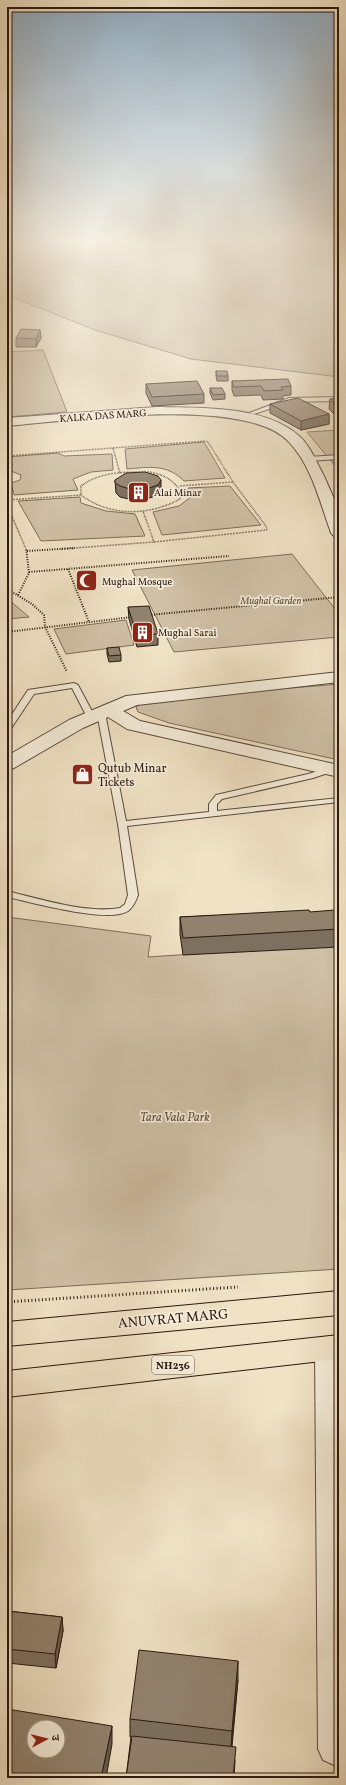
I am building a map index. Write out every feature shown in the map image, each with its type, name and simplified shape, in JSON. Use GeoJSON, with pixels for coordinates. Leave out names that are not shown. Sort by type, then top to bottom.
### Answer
{"type":"FeatureCollection","features":[{"type":"Feature","properties":{"kind":"highway","name":"ANUVRAT MARG"},"geometry":{"type":"LineString","coordinates":[[9,1333],[339,1303]]}},
{"type":"Feature","properties":{"kind":"highway","name":"NH236"},"geometry":{"type":"LineString","coordinates":[[7,1384],[333,1348]]}},
{"type":"Feature","properties":{"kind":"street","name":"KALKA DAS MARG"},"geometry":{"type":"LineString","coordinates":[[7,422],[155,411],[223,410],[252,413],[280,423],[292,432],[292,437]]}},
{"type":"Feature","properties":{"kind":"street","name":"KALKA DAS MARG"},"geometry":{"type":"LineString","coordinates":[[200,411],[254,419],[266,423],[292,437],[308,459],[339,533]]}},
{"type":"Feature","properties":{"kind":"street"},"geometry":{"type":"LineString","coordinates":[[7,764],[101,713],[133,700],[339,677]]}},
{"type":"Feature","properties":{"kind":"street"},"geometry":{"type":"LineString","coordinates":[[101,713],[134,725],[335,770]]}},
{"type":"Feature","properties":{"kind":"street"},"geometry":{"type":"LineString","coordinates":[[333,1348],[334,1748]]}},
{"type":"Feature","properties":{"kind":"lane"},"geometry":{"type":"LineString","coordinates":[[252,413],[289,400],[339,400]]}},
{"type":"Feature","properties":{"kind":"lane"},"geometry":{"type":"LineString","coordinates":[[308,459],[339,457]]}},
{"type":"Feature","properties":{"kind":"lane"},"geometry":{"type":"LineString","coordinates":[[7,728],[31,692],[74,685],[101,713],[122,824],[133,895],[129,905],[123,909],[115,912],[99,912],[7,894]]}},
{"type":"Feature","properties":{"kind":"lane"},"geometry":{"type":"LineString","coordinates":[[213,814],[213,804],[219,796],[335,770]]}},
{"type":"Feature","properties":{"kind":"lane"},"geometry":{"type":"LineString","coordinates":[[122,824],[339,800]]}},
{"type":"Feature","properties":{"kind":"lane"},"geometry":{"type":"LineString","coordinates":[[7,821],[7,827]]}},
{"type":"Feature","properties":{"kind":"path"},"geometry":{"type":"LineString","coordinates":[[7,456],[205,441],[208,442],[233,482],[266,526],[267,530],[154,542],[26,550]]}},
{"type":"Feature","properties":{"kind":"path"},"geometry":{"type":"LineString","coordinates":[[113,448],[120,473]]}},
{"type":"Feature","properties":{"kind":"path"},"geometry":{"type":"LineString","coordinates":[[120,473],[158,473],[166,476],[179,486],[182,495],[180,499],[168,505],[143,511],[116,510],[98,507],[88,502],[81,495],[80,486],[86,481],[101,475],[120,473]]}},
{"type":"Feature","properties":{"kind":"path"},"geometry":{"type":"LineString","coordinates":[[179,486],[233,482]]}},
{"type":"Feature","properties":{"kind":"path"},"geometry":{"type":"LineString","coordinates":[[7,500],[81,495]]}},
{"type":"Feature","properties":{"kind":"path"},"geometry":{"type":"LineString","coordinates":[[7,505],[8,511],[26,550],[29,572],[18,595]]}},
{"type":"Feature","properties":{"kind":"path"},"geometry":{"type":"LineString","coordinates":[[143,511],[154,542]]}},
{"type":"Feature","properties":{"kind":"path"},"geometry":{"type":"LineString","coordinates":[[29,572],[229,556]]}},
{"type":"Feature","properties":{"kind":"path"},"geometry":{"type":"LineString","coordinates":[[68,569],[89,622]]}},
{"type":"Feature","properties":{"kind":"path"},"geometry":{"type":"LineString","coordinates":[[7,589],[32,604],[44,615],[45,627],[58,657],[74,685]]}},
{"type":"Feature","properties":{"kind":"path"},"geometry":{"type":"LineString","coordinates":[[147,615],[339,598]]}},
{"type":"Feature","properties":{"kind":"path"},"geometry":{"type":"LineString","coordinates":[[7,632],[140,616]]}},
{"type":"Feature","properties":{"kind":"path"},"geometry":{"type":"LineString","coordinates":[[9,1333],[7,1302],[11,1271]]}},
{"type":"Feature","properties":{"kind":"path"},"geometry":{"type":"LineString","coordinates":[[7,1302],[244,1286]]}},
{"type":"Feature","properties":{"kind":"green space"},"geometry":{"type":"Polygon","coordinates":[[[86,326],[339,326],[339,377],[191,359],[86,326]]]}},
{"type":"Feature","properties":{"kind":"green space"},"geometry":{"type":"Polygon","coordinates":[[[43,350],[67,412],[7,417],[7,352],[43,350]]]}},
{"type":"Feature","properties":{"kind":"green space"},"geometry":{"type":"Polygon","coordinates":[[[339,430],[339,465],[335,466],[307,432],[339,430]]]}},
{"type":"Feature","properties":{"kind":"green space"},"geometry":{"type":"Polygon","coordinates":[[[204,442],[225,478],[184,481],[165,469],[151,467],[127,469],[125,449],[204,442]]]}},
{"type":"Feature","properties":{"kind":"green space"},"geometry":{"type":"Polygon","coordinates":[[[58,453],[64,456],[112,454],[113,470],[91,472],[73,479],[78,490],[14,495],[11,483],[20,480],[21,475],[11,471],[7,457],[58,453]]]}},
{"type":"Feature","properties":{"kind":"green space"},"geometry":{"type":"Polygon","coordinates":[[[230,486],[261,525],[162,535],[153,512],[179,506],[191,497],[188,488],[230,486]]]}},
{"type":"Feature","properties":{"kind":"green space"},"geometry":{"type":"Polygon","coordinates":[[[80,497],[81,503],[106,511],[135,514],[145,536],[41,541],[18,501],[80,497]]]}},
{"type":"Feature","properties":{"kind":"green space","name":"Mughal Garden"},"geometry":{"type":"Polygon","coordinates":[[[292,554],[339,614],[339,637],[174,652],[132,570],[292,554]]]}},
{"type":"Feature","properties":{"kind":"green space"},"geometry":{"type":"Polygon","coordinates":[[[7,599],[9,600],[29,617],[7,619],[7,599]]]}},
{"type":"Feature","properties":{"kind":"green space"},"geometry":{"type":"Polygon","coordinates":[[[126,620],[134,645],[66,654],[54,629],[126,620]]]}},
{"type":"Feature","properties":{"kind":"green space"},"geometry":{"type":"Polygon","coordinates":[[[339,684],[339,760],[169,723],[138,712],[136,707],[147,700],[339,684]]]}},
{"type":"Feature","properties":{"kind":"green space","name":"Tara Vala Park"},"geometry":{"type":"Polygon","coordinates":[[[7,917],[151,936],[148,957],[339,944],[339,1269],[7,1290],[7,917]]]}},
{"type":"Feature","properties":{"kind":"building"},"geometry":{"type":"Polygon","coordinates":[[[21,329],[40,330],[36,339],[16,338],[21,329]]]}},
{"type":"Feature","properties":{"kind":"building"},"geometry":{"type":"Polygon","coordinates":[[[216,371],[227,371],[228,376],[217,376],[216,371]]]}},
{"type":"Feature","properties":{"kind":"building"},"geometry":{"type":"Polygon","coordinates":[[[288,379],[291,386],[281,387],[283,390],[264,391],[261,386],[234,387],[232,381],[288,379]]]}},
{"type":"Feature","properties":{"kind":"building"},"geometry":{"type":"Polygon","coordinates":[[[197,381],[204,394],[152,397],[146,384],[197,381]]]}},
{"type":"Feature","properties":{"kind":"building"},"geometry":{"type":"Polygon","coordinates":[[[210,388],[222,388],[225,394],[213,395],[210,388]]]}},
{"type":"Feature","properties":{"kind":"building"},"geometry":{"type":"Polygon","coordinates":[[[298,398],[329,414],[301,421],[270,404],[298,398]]]}},
{"type":"Feature","properties":{"kind":"building"},"geometry":{"type":"Polygon","coordinates":[[[330,399],[339,399],[339,409],[330,399]]]}},
{"type":"Feature","properties":{"kind":"building"},"geometry":{"type":"Polygon","coordinates":[[[145,472],[158,476],[161,480],[158,485],[143,490],[133,490],[115,483],[115,480],[126,473],[145,472]]]}},
{"type":"Feature","properties":{"kind":"building"},"geometry":{"type":"Polygon","coordinates":[[[149,606],[158,634],[137,635],[128,607],[149,606]]]}},
{"type":"Feature","properties":{"kind":"building"},"geometry":{"type":"Polygon","coordinates":[[[119,647],[121,655],[109,656],[107,648],[119,647]]]}},
{"type":"Feature","properties":{"kind":"building"},"geometry":{"type":"Polygon","coordinates":[[[309,910],[310,912],[335,910],[339,929],[183,938],[180,917],[309,910]]]}},
{"type":"Feature","properties":{"kind":"building"},"geometry":{"type":"Polygon","coordinates":[[[7,1611],[62,1617],[55,1654],[7,1649],[7,1611]]]}},
{"type":"Feature","properties":{"kind":"building"},"geometry":{"type":"Polygon","coordinates":[[[139,1650],[238,1661],[232,1731],[130,1719],[139,1650]]]}},
{"type":"Feature","properties":{"kind":"building"},"geometry":{"type":"Polygon","coordinates":[[[7,1709],[112,1726],[101,1778],[7,1778],[7,1709]]]}},
{"type":"Feature","properties":{"kind":"building"},"geometry":{"type":"Polygon","coordinates":[[[132,1736],[236,1747],[233,1778],[126,1778],[132,1736]]]}},
{"type":"Feature","properties":{"kind":"place","name":"Alai Minar"},"geometry":{"type":"Point","coordinates":[138,492]}},
{"type":"Feature","properties":{"kind":"place","name":"Mughal Mosque"},"geometry":{"type":"Point","coordinates":[87,581]}},
{"type":"Feature","properties":{"kind":"place","name":"Mughal Sarai"},"geometry":{"type":"Point","coordinates":[143,632]}},
{"type":"Feature","properties":{"kind":"place","name":"Qutub Minar Tickets"},"geometry":{"type":"Point","coordinates":[83,775]}}]}
